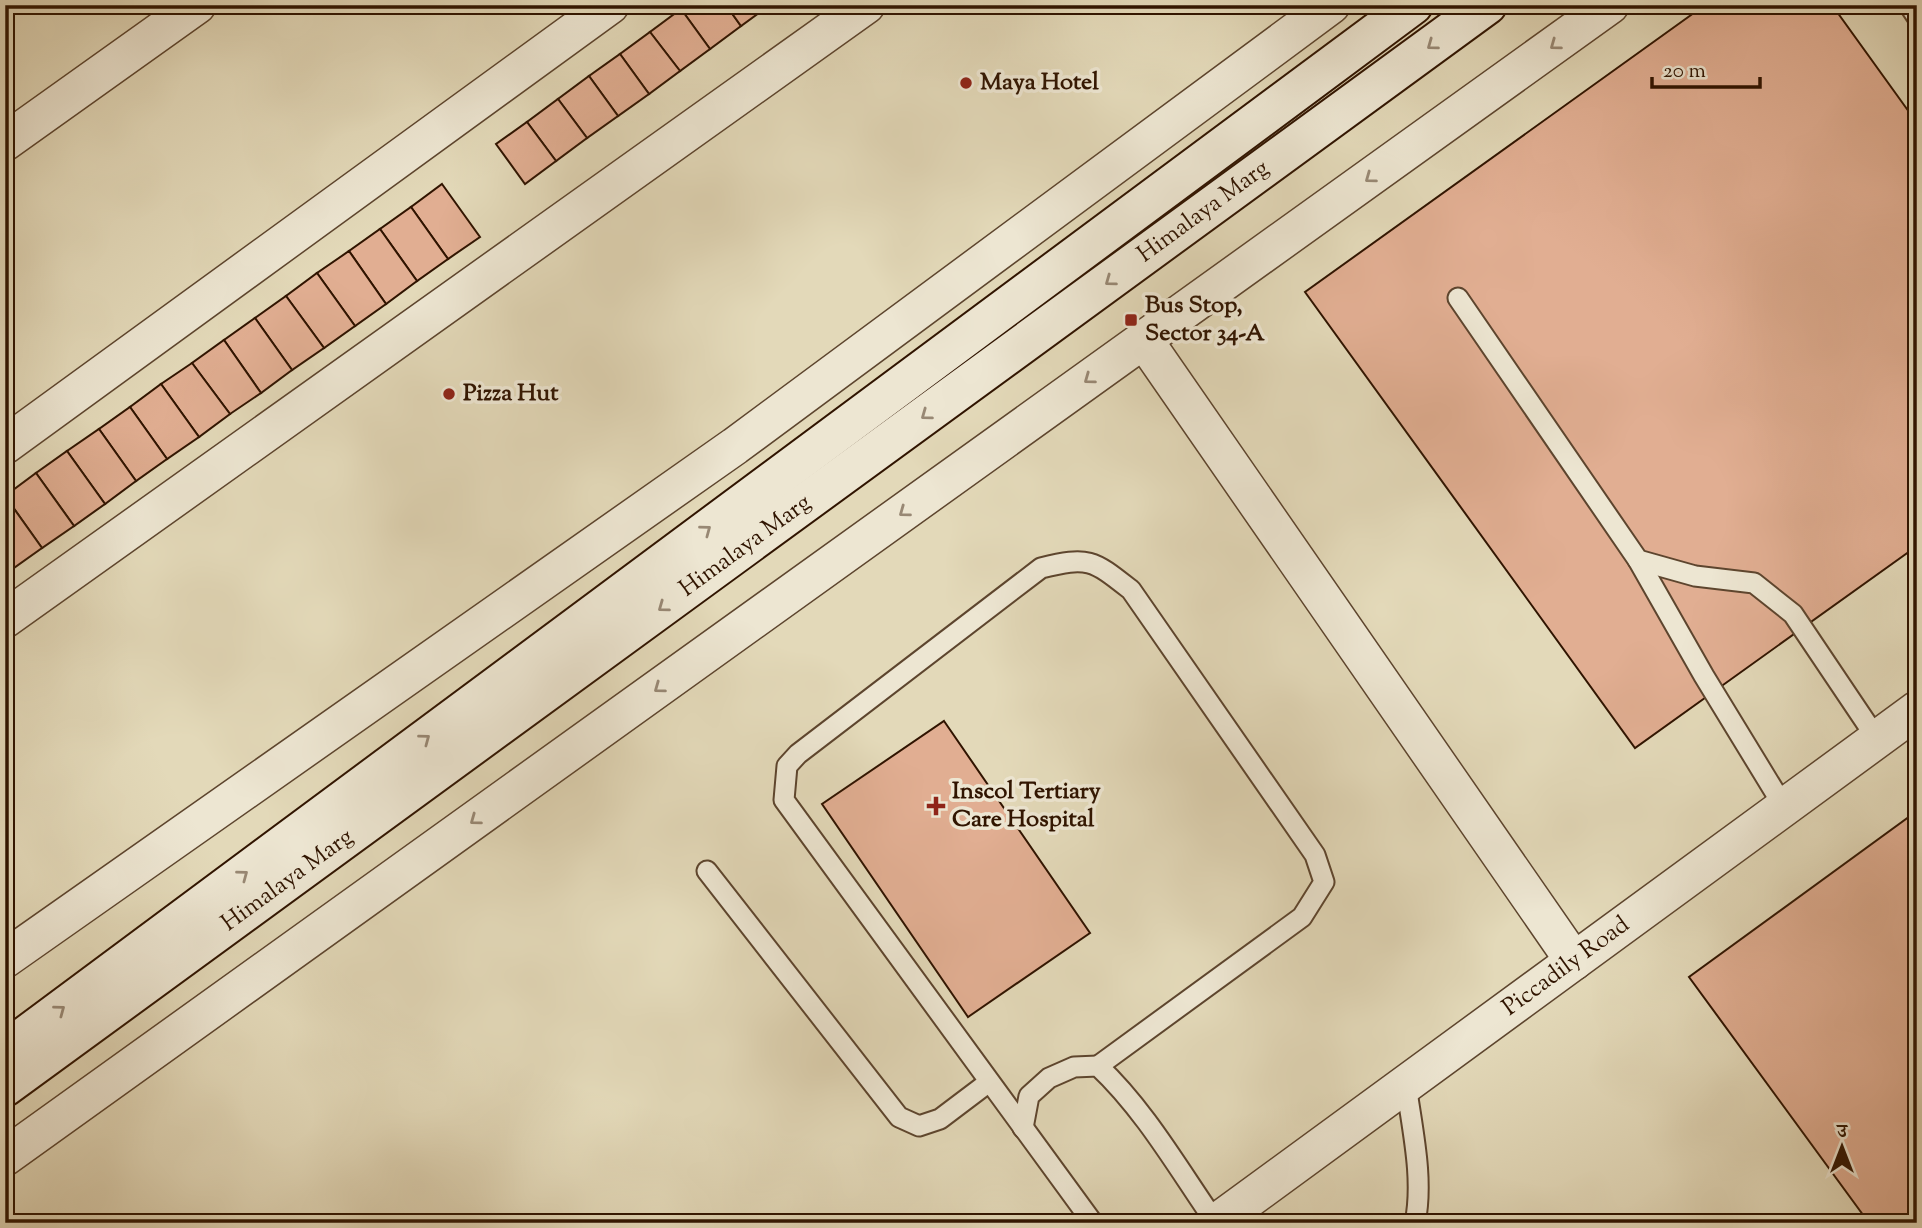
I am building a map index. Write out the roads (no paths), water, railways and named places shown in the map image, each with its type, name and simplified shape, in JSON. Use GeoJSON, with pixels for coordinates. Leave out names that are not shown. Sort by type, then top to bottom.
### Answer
{"type":"FeatureCollection","features":[{"type":"Feature","properties":{"kind":"main road","name":"Himalaya Marg"},"geometry":{"type":"LineString","coordinates":[[5,1051],[1413,5]]}},
{"type":"Feature","properties":{"kind":"main road","name":"Himalaya Marg"},"geometry":{"type":"LineString","coordinates":[[5,1087],[1487,5]]}},
{"type":"Feature","properties":{"kind":"street"},"geometry":{"type":"LineString","coordinates":[[5,142],[197,5]]}},
{"type":"Feature","properties":{"kind":"street"},"geometry":{"type":"LineString","coordinates":[[5,445],[610,5]]}},
{"type":"Feature","properties":{"kind":"street"},"geometry":{"type":"LineString","coordinates":[[5,619],[866,5]]}},
{"type":"Feature","properties":{"kind":"street"},"geometry":{"type":"LineString","coordinates":[[5,959],[735,446],[1331,5]]}},
{"type":"Feature","properties":{"kind":"street"},"geometry":{"type":"LineString","coordinates":[[5,1157],[1610,5]]}},
{"type":"Feature","properties":{"kind":"street"},"geometry":{"type":"LineString","coordinates":[[1144,340],[1574,961]]}},
{"type":"Feature","properties":{"kind":"street","name":"Piccadily Road"},"geometry":{"type":"LineString","coordinates":[[1216,1223],[1917,710]]}},
{"type":"Feature","properties":{"kind":"lane"},"geometry":{"type":"LineString","coordinates":[[1909,5],[1917,17]]}},
{"type":"Feature","properties":{"kind":"lane"},"geometry":{"type":"LineString","coordinates":[[1458,298],[1638,560],[1704,676],[1784,807]]}},
{"type":"Feature","properties":{"kind":"lane"},"geometry":{"type":"LineString","coordinates":[[1638,560],[1695,576],[1754,583],[1793,614],[1877,739]]}},
{"type":"Feature","properties":{"kind":"lane"},"geometry":{"type":"LineString","coordinates":[[1023,1128],[1029,1096],[1049,1078],[1074,1067],[1098,1066],[1302,917],[1324,882],[1315,855],[1131,590],[1098,564],[1070,561],[1041,568],[798,754],[787,766],[784,783],[784,800],[989,1082],[1093,1223]]}},
{"type":"Feature","properties":{"kind":"lane"},"geometry":{"type":"LineString","coordinates":[[707,871],[899,1117],[919,1126],[940,1119],[989,1082]]}},
{"type":"Feature","properties":{"kind":"lane"},"geometry":{"type":"LineString","coordinates":[[1098,1066],[1114,1080],[1216,1223]]}},
{"type":"Feature","properties":{"kind":"lane"},"geometry":{"type":"LineString","coordinates":[[1406,1084],[1415,1146],[1419,1202],[1415,1223]]}},
{"type":"Feature","properties":{"kind":"place","name":"Maya Hotel"},"geometry":{"type":"Point","coordinates":[966,83]}},
{"type":"Feature","properties":{"kind":"place","name":"Bus Stop, Sector 34-A"},"geometry":{"type":"Point","coordinates":[1131,320]}},
{"type":"Feature","properties":{"kind":"place","name":"Pizza Hut"},"geometry":{"type":"Point","coordinates":[449,394]}},
{"type":"Feature","properties":{"kind":"place","name":"Inscol Tertiary Care Hospital"},"geometry":{"type":"Point","coordinates":[936,806]}}]}
